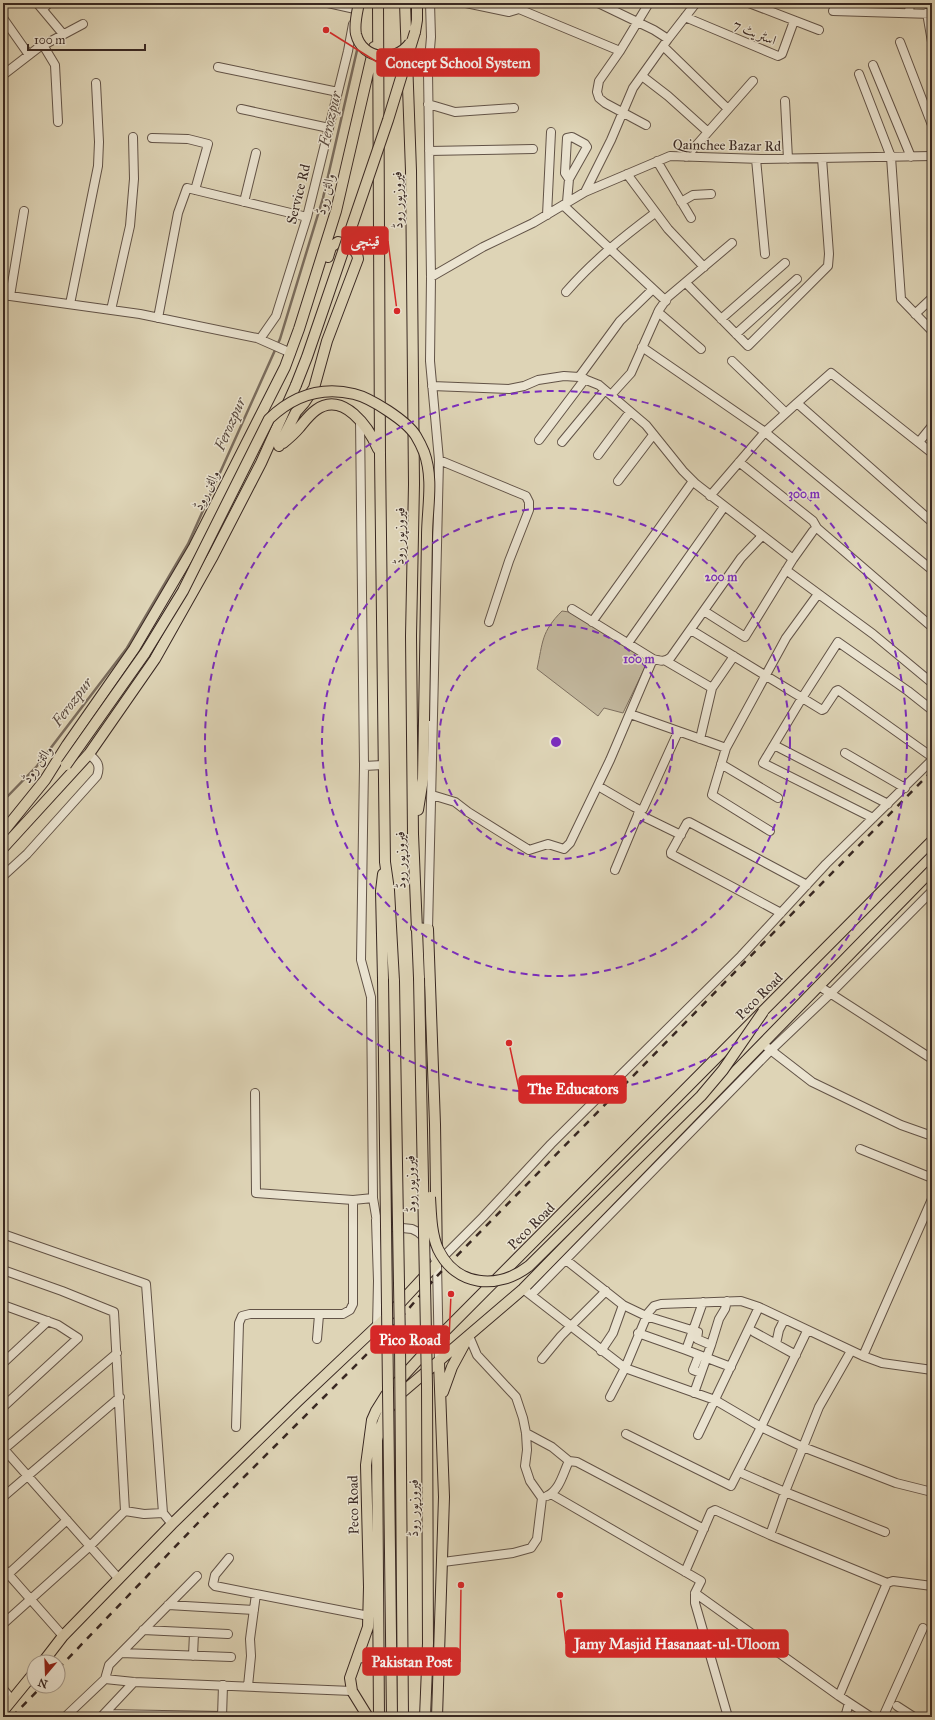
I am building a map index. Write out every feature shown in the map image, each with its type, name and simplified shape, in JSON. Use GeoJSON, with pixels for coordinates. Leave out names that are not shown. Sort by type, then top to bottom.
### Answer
{"type":"FeatureCollection","features":[{"type":"Feature","properties":{"kind":"main road","name":"فیروزپور روڈ"},"geometry":{"type":"LineString","coordinates":[[378,3],[383,765],[385,862],[389,890],[394,981],[400,1345],[403,1717]]}},
{"type":"Feature","properties":{"kind":"main road","name":"فیروزپور روڈ"},"geometry":{"type":"LineString","coordinates":[[405,3],[411,171],[414,429],[411,636],[413,834],[419,978],[423,1135],[427,1385],[428,1643],[425,1717]]}},
{"type":"Feature","properties":{"kind":"main road"},"geometry":{"type":"LineString","coordinates":[[3,848],[89,754],[155,659],[261,463],[307,358],[388,120],[415,32],[417,3]]}},
{"type":"Feature","properties":{"kind":"main road"},"geometry":{"type":"LineString","coordinates":[[356,5],[356,35],[362,46],[370,53],[382,57],[391,57],[400,53],[410,45],[415,32]]}},
{"type":"Feature","properties":{"kind":"main road","name":"والٹن روڈ"},"geometry":{"type":"LineString","coordinates":[[3,832],[45,780],[134,649],[190,554],[291,352],[336,211],[378,30]]}},
{"type":"Feature","properties":{"kind":"main road"},"geometry":{"type":"LineString","coordinates":[[279,446],[292,418],[308,398],[316,382],[327,341],[358,259],[358,254],[350,246],[338,242],[331,247],[307,325],[299,329]]}},
{"type":"Feature","properties":{"kind":"main road"},"geometry":{"type":"LineString","coordinates":[[45,780],[66,765],[145,653],[183,592],[269,419],[280,409],[304,395],[343,391],[362,396],[377,404],[409,427],[416,435],[427,463],[430,482],[427,526],[423,779],[413,834]]}},
{"type":"Feature","properties":{"kind":"main road"},"geometry":{"type":"LineString","coordinates":[[261,463],[316,410],[324,406],[338,406],[351,411],[373,437],[380,455]]}},
{"type":"Feature","properties":{"kind":"main road","name":"Peco Road"},"geometry":{"type":"LineString","coordinates":[[368,1717],[352,1691],[350,1678],[367,1633],[369,1616],[366,1465],[372,1420],[386,1395],[438,1338],[932,841]]}},
{"type":"Feature","properties":{"kind":"main road"},"geometry":{"type":"LineString","coordinates":[[385,862],[381,891],[392,1717]]}},
{"type":"Feature","properties":{"kind":"main road"},"geometry":{"type":"LineString","coordinates":[[379,1717],[376,1465],[377,1440],[380,1428],[390,1404],[469,1336],[527,1292],[654,1153],[931,872]]}},
{"type":"Feature","properties":{"kind":"main road"},"geometry":{"type":"LineString","coordinates":[[49,1654],[63,1636],[172,1524],[298,1401],[377,1327],[437,1263],[435,1124],[428,929],[416,928]]}},
{"type":"Feature","properties":{"kind":"main road"},"geometry":{"type":"LineString","coordinates":[[423,1135],[433,1229],[437,1247],[443,1258],[452,1269],[477,1281],[490,1282],[506,1280],[519,1274],[529,1266],[701,1096],[722,1070],[763,1012]]}},
{"type":"Feature","properties":{"kind":"main road"},"geometry":{"type":"LineString","coordinates":[[441,1402],[452,1368],[469,1336]]}},
{"type":"Feature","properties":{"kind":"main road"},"geometry":{"type":"LineString","coordinates":[[437,1717],[444,1497],[439,1362]]}},
{"type":"Feature","properties":{"kind":"main road"},"geometry":{"type":"LineString","coordinates":[[357,1658],[362,1656],[369,1658],[379,1668]]}},
{"type":"Feature","properties":{"kind":"main road"},"geometry":{"type":"LineString","coordinates":[[3,1711],[26,1683]]}},
{"type":"Feature","properties":{"kind":"main road"},"geometry":{"type":"LineString","coordinates":[[359,1704],[371,1705],[379,1697]]}},
{"type":"Feature","properties":{"kind":"street"},"geometry":{"type":"LineString","coordinates":[[328,3],[356,5]]}},
{"type":"Feature","properties":{"kind":"street"},"geometry":{"type":"LineString","coordinates":[[428,929],[439,460],[430,361],[431,277],[428,72],[431,37],[430,3]]}},
{"type":"Feature","properties":{"kind":"street"},"geometry":{"type":"LineString","coordinates":[[466,3],[509,12],[522,6],[620,51]]}},
{"type":"Feature","properties":{"kind":"street"},"geometry":{"type":"LineString","coordinates":[[598,3],[654,30],[668,39]]}},
{"type":"Feature","properties":{"kind":"street"},"geometry":{"type":"LineString","coordinates":[[646,125],[605,103],[599,98],[597,92],[599,81],[620,51],[648,3]]}},
{"type":"Feature","properties":{"kind":"street"},"geometry":{"type":"LineString","coordinates":[[585,192],[611,140],[633,88],[696,3]]}},
{"type":"Feature","properties":{"kind":"street"},"geometry":{"type":"LineString","coordinates":[[750,3],[819,30]]}},
{"type":"Feature","properties":{"kind":"street"},"geometry":{"type":"LineString","coordinates":[[862,3],[866,12]]}},
{"type":"Feature","properties":{"kind":"street"},"geometry":{"type":"LineString","coordinates":[[908,13],[910,3]]}},
{"type":"Feature","properties":{"kind":"street"},"geometry":{"type":"LineString","coordinates":[[43,5],[62,34]]}},
{"type":"Feature","properties":{"kind":"street","name":"Service Rd"},"geometry":{"type":"LineString","coordinates":[[260,339],[276,316],[307,217],[348,51],[356,5]]}},
{"type":"Feature","properties":{"kind":"street"},"geometry":{"type":"LineString","coordinates":[[833,11],[930,14],[932,42]]}},
{"type":"Feature","properties":{"kind":"street","name":"اسٹریٹ 7"},"geometry":{"type":"LineString","coordinates":[[686,17],[778,56],[782,54],[794,21]]}},
{"type":"Feature","properties":{"kind":"street"},"geometry":{"type":"LineString","coordinates":[[3,18],[29,55]]}},
{"type":"Feature","properties":{"kind":"street"},"geometry":{"type":"LineString","coordinates":[[3,75],[43,45],[84,24]]}},
{"type":"Feature","properties":{"kind":"street"},"geometry":{"type":"LineString","coordinates":[[900,42],[932,125]]}},
{"type":"Feature","properties":{"kind":"street"},"geometry":{"type":"LineString","coordinates":[[43,45],[55,66],[58,122]]}},
{"type":"Feature","properties":{"kind":"street"},"geometry":{"type":"LineString","coordinates":[[663,46],[728,109]]}},
{"type":"Feature","properties":{"kind":"street"},"geometry":{"type":"LineString","coordinates":[[872,65],[911,157]]}},
{"type":"Feature","properties":{"kind":"street"},"geometry":{"type":"LineString","coordinates":[[218,66],[338,92]]}},
{"type":"Feature","properties":{"kind":"street"},"geometry":{"type":"LineString","coordinates":[[859,74],[891,157],[901,299],[932,331]]}},
{"type":"Feature","properties":{"kind":"street"},"geometry":{"type":"LineString","coordinates":[[642,76],[668,96],[708,132]]}},
{"type":"Feature","properties":{"kind":"street"},"geometry":{"type":"LineString","coordinates":[[686,157],[753,81]]}},
{"type":"Feature","properties":{"kind":"street"},"geometry":{"type":"LineString","coordinates":[[70,304],[98,166],[99,142],[96,83]]}},
{"type":"Feature","properties":{"kind":"street"},"geometry":{"type":"LineString","coordinates":[[785,101],[788,159]]}},
{"type":"Feature","properties":{"kind":"street"},"geometry":{"type":"LineString","coordinates":[[428,104],[455,112],[514,108]]}},
{"type":"Feature","properties":{"kind":"street"},"geometry":{"type":"LineString","coordinates":[[240,109],[329,128]]}},
{"type":"Feature","properties":{"kind":"street"},"geometry":{"type":"LineString","coordinates":[[547,215],[551,132]]}},
{"type":"Feature","properties":{"kind":"street"},"geometry":{"type":"LineString","coordinates":[[111,310],[130,226],[134,179],[133,137]]}},
{"type":"Feature","properties":{"kind":"street"},"geometry":{"type":"LineString","coordinates":[[569,179],[565,173],[567,138],[572,137],[585,144],[587,147],[569,179],[565,204],[609,248],[666,301]]}},
{"type":"Feature","properties":{"kind":"street"},"geometry":{"type":"LineString","coordinates":[[152,138],[188,139],[208,144],[196,190]]}},
{"type":"Feature","properties":{"kind":"street"},"geometry":{"type":"LineString","coordinates":[[429,151],[533,149]]}},
{"type":"Feature","properties":{"kind":"street"},"geometry":{"type":"LineString","coordinates":[[244,202],[256,153]]}},
{"type":"Feature","properties":{"kind":"street","name":"Qainchee Bazar Rd"},"geometry":{"type":"LineString","coordinates":[[431,277],[483,247],[547,215],[585,192],[670,156],[788,159],[932,156]]}},
{"type":"Feature","properties":{"kind":"street"},"geometry":{"type":"LineString","coordinates":[[686,283],[748,346],[828,266],[829,254],[822,158]]}},
{"type":"Feature","properties":{"kind":"street"},"geometry":{"type":"LineString","coordinates":[[756,159],[765,254]]}},
{"type":"Feature","properties":{"kind":"street"},"geometry":{"type":"LineString","coordinates":[[657,161],[691,218]]}},
{"type":"Feature","properties":{"kind":"street"},"geometry":{"type":"LineString","coordinates":[[627,174],[668,229],[704,267]]}},
{"type":"Feature","properties":{"kind":"street"},"geometry":{"type":"LineString","coordinates":[[158,318],[178,213],[187,188],[307,217]]}},
{"type":"Feature","properties":{"kind":"street"},"geometry":{"type":"LineString","coordinates":[[681,202],[693,195],[711,194]]}},
{"type":"Feature","properties":{"kind":"street"},"geometry":{"type":"LineString","coordinates":[[24,211],[7,295],[158,318],[260,339],[272,346],[291,352]]}},
{"type":"Feature","properties":{"kind":"street"},"geometry":{"type":"LineString","coordinates":[[566,292],[609,248],[656,213]]}},
{"type":"Feature","properties":{"kind":"street"},"geometry":{"type":"LineString","coordinates":[[562,442],[608,392],[631,373],[658,312],[666,301],[732,243]]}},
{"type":"Feature","properties":{"kind":"street"},"geometry":{"type":"LineString","coordinates":[[721,318],[785,263]]}},
{"type":"Feature","properties":{"kind":"street"},"geometry":{"type":"LineString","coordinates":[[736,334],[797,279]]}},
{"type":"Feature","properties":{"kind":"street"},"geometry":{"type":"LineString","coordinates":[[539,440],[620,321],[653,289]]}},
{"type":"Feature","properties":{"kind":"street"},"geometry":{"type":"LineString","coordinates":[[915,314],[932,298]]}},
{"type":"Feature","properties":{"kind":"street"},"geometry":{"type":"LineString","coordinates":[[658,312],[701,349]]}},
{"type":"Feature","properties":{"kind":"street"},"geometry":{"type":"LineString","coordinates":[[642,347],[765,432],[932,570]]}},
{"type":"Feature","properties":{"kind":"street"},"geometry":{"type":"LineString","coordinates":[[732,361],[786,413]]}},
{"type":"Feature","properties":{"kind":"street"},"geometry":{"type":"LineString","coordinates":[[710,496],[765,432],[831,373],[932,453]]}},
{"type":"Feature","properties":{"kind":"street"},"geometry":{"type":"LineString","coordinates":[[432,386],[509,389],[524,386],[544,379],[564,376],[582,378],[599,385],[646,425],[679,467],[693,481],[724,507],[793,559]]}},
{"type":"Feature","properties":{"kind":"street"},"geometry":{"type":"LineString","coordinates":[[797,403],[932,522]]}},
{"type":"Feature","properties":{"kind":"street"},"geometry":{"type":"LineString","coordinates":[[598,455],[630,412]]}},
{"type":"Feature","properties":{"kind":"street"},"geometry":{"type":"LineString","coordinates":[[360,420],[364,766],[361,960],[371,997],[373,1198],[376,1220],[378,1287],[377,1327]]}},
{"type":"Feature","properties":{"kind":"street"},"geometry":{"type":"LineString","coordinates":[[919,442],[932,426]]}},
{"type":"Feature","properties":{"kind":"street"},"geometry":{"type":"LineString","coordinates":[[618,481],[653,435]]}},
{"type":"Feature","properties":{"kind":"street"},"geometry":{"type":"LineString","coordinates":[[439,460],[526,496],[529,502],[529,510],[509,561],[489,622]]}},
{"type":"Feature","properties":{"kind":"street"},"geometry":{"type":"LineString","coordinates":[[739,462],[813,521],[817,528],[932,627]]}},
{"type":"Feature","properties":{"kind":"street"},"geometry":{"type":"LineString","coordinates":[[592,622],[693,481]]}},
{"type":"Feature","properties":{"kind":"street"},"geometry":{"type":"LineString","coordinates":[[628,643],[724,507]]}},
{"type":"Feature","properties":{"kind":"street"},"geometry":{"type":"LineString","coordinates":[[704,611],[745,637],[793,559],[813,531]]}},
{"type":"Feature","properties":{"kind":"street"},"geometry":{"type":"LineString","coordinates":[[666,661],[672,657],[741,558],[760,538],[760,535]]}},
{"type":"Feature","properties":{"kind":"street"},"geometry":{"type":"LineString","coordinates":[[786,570],[873,634],[932,683]]}},
{"type":"Feature","properties":{"kind":"street"},"geometry":{"type":"LineString","coordinates":[[770,830],[712,796],[726,748],[786,638],[818,594]]}},
{"type":"Feature","properties":{"kind":"street"},"geometry":{"type":"LineString","coordinates":[[572,609],[653,659],[666,661],[712,688]]}},
{"type":"Feature","properties":{"kind":"street"},"geometry":{"type":"LineString","coordinates":[[437,1263],[483,1217],[551,1144],[730,967],[806,885],[905,788],[932,758],[838,690],[823,710],[691,630]]}},
{"type":"Feature","properties":{"kind":"street"},"geometry":{"type":"LineString","coordinates":[[873,818],[763,763],[837,643],[840,642],[908,690],[932,710]]}},
{"type":"Feature","properties":{"kind":"street"},"geometry":{"type":"LineString","coordinates":[[700,739],[712,688],[734,656]]}},
{"type":"Feature","properties":{"kind":"street"},"geometry":{"type":"LineString","coordinates":[[432,795],[455,802],[468,812],[529,850],[548,844],[564,849],[570,843],[598,786],[653,659]]}},
{"type":"Feature","properties":{"kind":"street"},"geometry":{"type":"LineString","coordinates":[[630,714],[726,748]]}},
{"type":"Feature","properties":{"kind":"street"},"geometry":{"type":"LineString","coordinates":[[615,870],[639,812],[643,809],[678,732]]}},
{"type":"Feature","properties":{"kind":"street"},"geometry":{"type":"LineString","coordinates":[[774,745],[888,804]]}},
{"type":"Feature","properties":{"kind":"street"},"geometry":{"type":"LineString","coordinates":[[845,753],[905,788]]}},
{"type":"Feature","properties":{"kind":"street"},"geometry":{"type":"LineString","coordinates":[[3,876],[27,854],[97,776],[99,767],[97,762],[89,754]]}},
{"type":"Feature","properties":{"kind":"street"},"geometry":{"type":"LineString","coordinates":[[721,764],[778,798]]}},
{"type":"Feature","properties":{"kind":"street"},"geometry":{"type":"LineString","coordinates":[[364,766],[383,765]]}},
{"type":"Feature","properties":{"kind":"street"},"geometry":{"type":"LineString","coordinates":[[598,786],[639,812],[681,835]]}},
{"type":"Feature","properties":{"kind":"street"},"geometry":{"type":"LineString","coordinates":[[781,913],[672,854],[671,852],[687,823],[689,822],[806,885]]}},
{"type":"Feature","properties":{"kind":"street"},"geometry":{"type":"LineString","coordinates":[[932,891],[831,993],[771,1050],[566,1260],[527,1292],[601,1351],[625,1368],[715,1400],[762,1427],[803,1447],[896,1483],[932,1492]]}},
{"type":"Feature","properties":{"kind":"street"},"geometry":{"type":"LineString","coordinates":[[819,986],[932,1060]]}},
{"type":"Feature","properties":{"kind":"street"},"geometry":{"type":"LineString","coordinates":[[762,1044],[812,1082],[902,1125],[932,1136]]}},
{"type":"Feature","properties":{"kind":"street"},"geometry":{"type":"LineString","coordinates":[[255,1093],[256,1193],[353,1200],[373,1198]]}},
{"type":"Feature","properties":{"kind":"street"},"geometry":{"type":"LineString","coordinates":[[860,1149],[932,1178]]}},
{"type":"Feature","properties":{"kind":"street"},"geometry":{"type":"LineString","coordinates":[[654,1153],[663,1162]]}},
{"type":"Feature","properties":{"kind":"street"},"geometry":{"type":"LineString","coordinates":[[863,1356],[932,1199]]}},
{"type":"Feature","properties":{"kind":"street"},"geometry":{"type":"LineString","coordinates":[[236,1428],[239,1323],[242,1316],[250,1314],[343,1314],[350,1310],[353,1304],[353,1200]]}},
{"type":"Feature","properties":{"kind":"street"},"geometry":{"type":"LineString","coordinates":[[376,1220],[383,1226],[412,1229],[423,1235],[437,1263],[439,1362]]}},
{"type":"Feature","properties":{"kind":"street"},"geometry":{"type":"LineString","coordinates":[[3,1234],[146,1284],[163,1513],[172,1524]]}},
{"type":"Feature","properties":{"kind":"street"},"geometry":{"type":"LineString","coordinates":[[566,1260],[623,1305],[646,1316],[698,1332],[697,1338],[711,1345]]}},
{"type":"Feature","properties":{"kind":"street"},"geometry":{"type":"LineString","coordinates":[[3,1270],[62,1291],[114,1312],[120,1397],[125,1511],[90,1546],[3,1624]]}},
{"type":"Feature","properties":{"kind":"street"},"geometry":{"type":"LineString","coordinates":[[542,1359],[560,1336],[571,1327],[606,1291]]}},
{"type":"Feature","properties":{"kind":"street"},"geometry":{"type":"LineString","coordinates":[[694,1393],[701,1373],[703,1357],[711,1345],[719,1319],[728,1301]]}},
{"type":"Feature","properties":{"kind":"street"},"geometry":{"type":"LineString","coordinates":[[610,1397],[625,1368],[646,1316],[654,1306],[661,1304],[741,1301],[759,1308],[851,1352],[882,1362],[932,1370]]}},
{"type":"Feature","properties":{"kind":"street"},"geometry":{"type":"LineString","coordinates":[[686,1350],[703,1302]]}},
{"type":"Feature","properties":{"kind":"street"},"geometry":{"type":"LineString","coordinates":[[601,1351],[613,1333],[623,1305]]}},
{"type":"Feature","properties":{"kind":"street"},"geometry":{"type":"LineString","coordinates":[[3,1314],[6,1306],[64,1328],[78,1338],[3,1407]]}},
{"type":"Feature","properties":{"kind":"street"},"geometry":{"type":"LineString","coordinates":[[698,1435],[759,1308]]}},
{"type":"Feature","properties":{"kind":"street"},"geometry":{"type":"LineString","coordinates":[[318,1339],[319,1314]]}},
{"type":"Feature","properties":{"kind":"street"},"geometry":{"type":"LineString","coordinates":[[776,1344],[779,1330],[784,1320]]}},
{"type":"Feature","properties":{"kind":"street"},"geometry":{"type":"LineString","coordinates":[[3,1363],[48,1321]]}},
{"type":"Feature","properties":{"kind":"street"},"geometry":{"type":"LineString","coordinates":[[626,1434],[731,1486],[762,1427],[807,1331]]}},
{"type":"Feature","properties":{"kind":"street"},"geometry":{"type":"LineString","coordinates":[[754,1332],[796,1355]]}},
{"type":"Feature","properties":{"kind":"street"},"geometry":{"type":"LineString","coordinates":[[638,1333],[731,1367]]}},
{"type":"Feature","properties":{"kind":"street"},"geometry":{"type":"LineString","coordinates":[[443,1562],[514,1553],[531,1548],[537,1539],[542,1498],[530,1480],[524,1466],[527,1450],[526,1433],[516,1397],[477,1355],[469,1336]]}},
{"type":"Feature","properties":{"kind":"street"},"geometry":{"type":"LineString","coordinates":[[770,1535],[785,1492],[819,1407],[851,1352]]}},
{"type":"Feature","properties":{"kind":"street"},"geometry":{"type":"LineString","coordinates":[[117,1353],[3,1449],[119,1579]]}},
{"type":"Feature","properties":{"kind":"street"},"geometry":{"type":"LineString","coordinates":[[3,1497],[120,1397]]}},
{"type":"Feature","properties":{"kind":"street"},"geometry":{"type":"LineString","coordinates":[[526,1433],[552,1446],[569,1461],[577,1462],[704,1529]]}},
{"type":"Feature","properties":{"kind":"street"},"geometry":{"type":"LineString","coordinates":[[542,1498],[551,1494],[558,1485],[569,1461]]}},
{"type":"Feature","properties":{"kind":"street"},"geometry":{"type":"LineString","coordinates":[[739,1472],[886,1532]]}},
{"type":"Feature","properties":{"kind":"street"},"geometry":{"type":"LineString","coordinates":[[551,1494],[701,1581],[695,1593],[695,1602],[728,1717]]}},
{"type":"Feature","properties":{"kind":"street"},"geometry":{"type":"LineString","coordinates":[[685,1572],[711,1512],[715,1510],[770,1535],[887,1583],[893,1581],[932,1586]]}},
{"type":"Feature","properties":{"kind":"street"},"geometry":{"type":"LineString","coordinates":[[125,1511],[144,1514],[163,1513]]}},
{"type":"Feature","properties":{"kind":"street"},"geometry":{"type":"LineString","coordinates":[[63,1636],[31,1600],[5,1574],[67,1520]]}},
{"type":"Feature","properties":{"kind":"street"},"geometry":{"type":"LineString","coordinates":[[230,1558],[215,1575],[213,1584],[218,1587],[369,1616]]}},
{"type":"Feature","properties":{"kind":"street"},"geometry":{"type":"LineString","coordinates":[[65,1717],[104,1679],[109,1665],[197,1576]]}},
{"type":"Feature","properties":{"kind":"street"},"geometry":{"type":"LineString","coordinates":[[839,1696],[887,1583]]}},
{"type":"Feature","properties":{"kind":"street"},"geometry":{"type":"LineString","coordinates":[[695,1593],[839,1696],[871,1717]]}},
{"type":"Feature","properties":{"kind":"street"},"geometry":{"type":"LineString","coordinates":[[248,1686],[250,1639],[256,1594]]}},
{"type":"Feature","properties":{"kind":"street"},"geometry":{"type":"LineString","coordinates":[[168,1604],[254,1610]]}},
{"type":"Feature","properties":{"kind":"street"},"geometry":{"type":"LineString","coordinates":[[883,1717],[924,1628]]}},
{"type":"Feature","properties":{"kind":"street"},"geometry":{"type":"LineString","coordinates":[[143,1630],[228,1634]]}},
{"type":"Feature","properties":{"kind":"street"},"geometry":{"type":"LineString","coordinates":[[193,1656],[194,1633]]}},
{"type":"Feature","properties":{"kind":"street"},"geometry":{"type":"LineString","coordinates":[[121,1653],[231,1658]]}},
{"type":"Feature","properties":{"kind":"street"},"geometry":{"type":"LineString","coordinates":[[104,1679],[134,1682],[352,1691]]}},
{"type":"Feature","properties":{"kind":"street"},"geometry":{"type":"LineString","coordinates":[[103,1716],[134,1682]]}},
{"type":"Feature","properties":{"kind":"street"},"geometry":{"type":"LineString","coordinates":[[103,1716],[222,1717],[223,1685]]}},
{"type":"Feature","properties":{"kind":"street"},"geometry":{"type":"LineString","coordinates":[[3,1689],[12,1700]]}},
{"type":"Feature","properties":{"kind":"street"},"geometry":{"type":"LineString","coordinates":[[845,1717],[849,1703]]}},
{"type":"Feature","properties":{"kind":"street"},"geometry":{"type":"LineString","coordinates":[[897,1706],[914,1717]]}},
{"type":"Feature","properties":{"kind":"shaded area"},"geometry":{"type":"Polygon","coordinates":[[[562,611],[569,612],[649,659],[623,713],[604,708],[598,716],[537,669],[546,631],[562,611]]]}},
{"type":"Feature","properties":{"kind":"waterway","name":"Ferozpur"},"geometry":{"type":"LineString","coordinates":[[3,801],[37,766],[127,648],[188,544],[280,339],[323,198],[358,46]]}},
{"type":"Feature","properties":{"kind":"railway"},"geometry":{"type":"LineString","coordinates":[[66,1661],[196,1525],[385,1336],[437,1276],[932,771]]}},
{"type":"Feature","properties":{"kind":"railway"},"geometry":{"type":"LineString","coordinates":[[12,1717],[34,1694]]}},
{"type":"Feature","properties":{"kind":"place","name":"Concept School System"},"geometry":{"type":"Point","coordinates":[326,30]}},
{"type":"Feature","properties":{"kind":"place","name":"قینچی"},"geometry":{"type":"Point","coordinates":[397,311]}},
{"type":"Feature","properties":{"kind":"place","name":"The Educators"},"geometry":{"type":"Point","coordinates":[509,1043]}},
{"type":"Feature","properties":{"kind":"place","name":"Pico Road"},"geometry":{"type":"Point","coordinates":[451,1294]}},
{"type":"Feature","properties":{"kind":"place","name":"Pakistan Post"},"geometry":{"type":"Point","coordinates":[461,1585]}},
{"type":"Feature","properties":{"kind":"place","name":"Jamy Masjid Hasanaat-ul-Uloom"},"geometry":{"type":"Point","coordinates":[560,1595]}}]}
